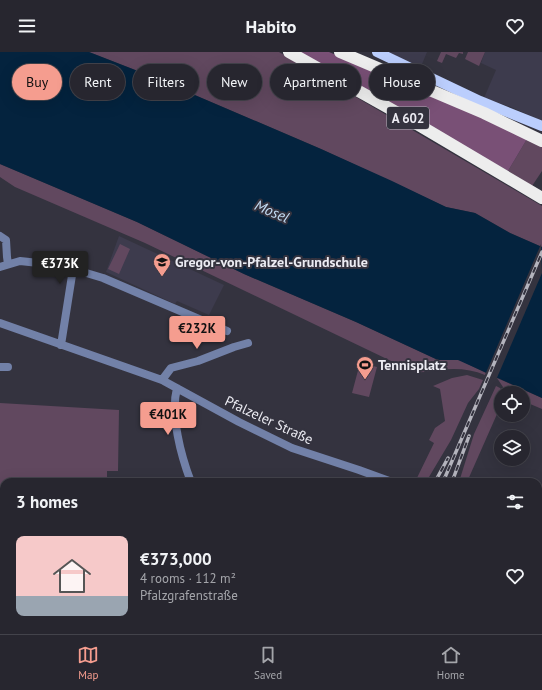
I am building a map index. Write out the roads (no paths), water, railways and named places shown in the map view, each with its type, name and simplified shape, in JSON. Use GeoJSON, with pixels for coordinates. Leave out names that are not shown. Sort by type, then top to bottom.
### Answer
{"type":"FeatureCollection","features":[{"type":"Feature","properties":{"kind":"highway","name":"A 602"},"geometry":{"type":"LineString","coordinates":[[289,52],[398,113],[542,198]]}},
{"type":"Feature","properties":{"kind":"highway","name":"A 602"},"geometry":{"type":"LineString","coordinates":[[340,52],[484,113],[542,141]]}},
{"type":"Feature","properties":{"kind":"main road"},"geometry":{"type":"LineString","coordinates":[[376,52],[480,101],[542,126]]}},
{"type":"Feature","properties":{"kind":"street"},"geometry":{"type":"LineString","coordinates":[[0,236],[6,240],[8,264]]}},
{"type":"Feature","properties":{"kind":"street"},"geometry":{"type":"LineString","coordinates":[[0,267],[20,261],[48,264],[73,269],[103,278],[228,331]]}},
{"type":"Feature","properties":{"kind":"street"},"geometry":{"type":"LineString","coordinates":[[61,345],[73,269]]}},
{"type":"Feature","properties":{"kind":"street","name":"Pfalzeler Straße"},"geometry":{"type":"LineString","coordinates":[[0,323],[162,380],[239,422],[292,448],[381,478]]}},
{"type":"Feature","properties":{"kind":"street"},"geometry":{"type":"LineString","coordinates":[[162,380],[171,368],[198,361],[234,347],[248,344]]}},
{"type":"Feature","properties":{"kind":"street"},"geometry":{"type":"LineString","coordinates":[[177,388],[174,398],[176,427],[190,478]]}},
{"type":"Feature","properties":{"kind":"water","name":"Mosel"},"geometry":{"type":"Polygon","coordinates":[[[0,52],[89,52],[120,64],[70,64],[70,100],[125,100],[125,66],[133,69],[133,100],[199,100],[199,97],[321,149],[446,207],[475,213],[510,233],[542,247],[542,398],[530,393],[530,386],[515,386],[458,360],[438,360],[356,322],[244,274],[137,222],[0,164],[0,52]]]}},
{"type":"Feature","properties":{"kind":"railway"},"geometry":{"type":"LineString","coordinates":[[445,478],[542,252]]}},
{"type":"Feature","properties":{"kind":"railway"},"geometry":{"type":"LineString","coordinates":[[453,478],[469,436]]}},
{"type":"Feature","properties":{"kind":"railway"},"geometry":{"type":"LineString","coordinates":[[437,478],[448,458]]}},
{"type":"Feature","properties":{"kind":"place","name":"Gregor-von-Pfalzel-Grundschule"},"geometry":{"type":"Point","coordinates":[162,277]}},
{"type":"Feature","properties":{"kind":"place","name":"Tennisplatz"},"geometry":{"type":"Point","coordinates":[365,380]}}]}
